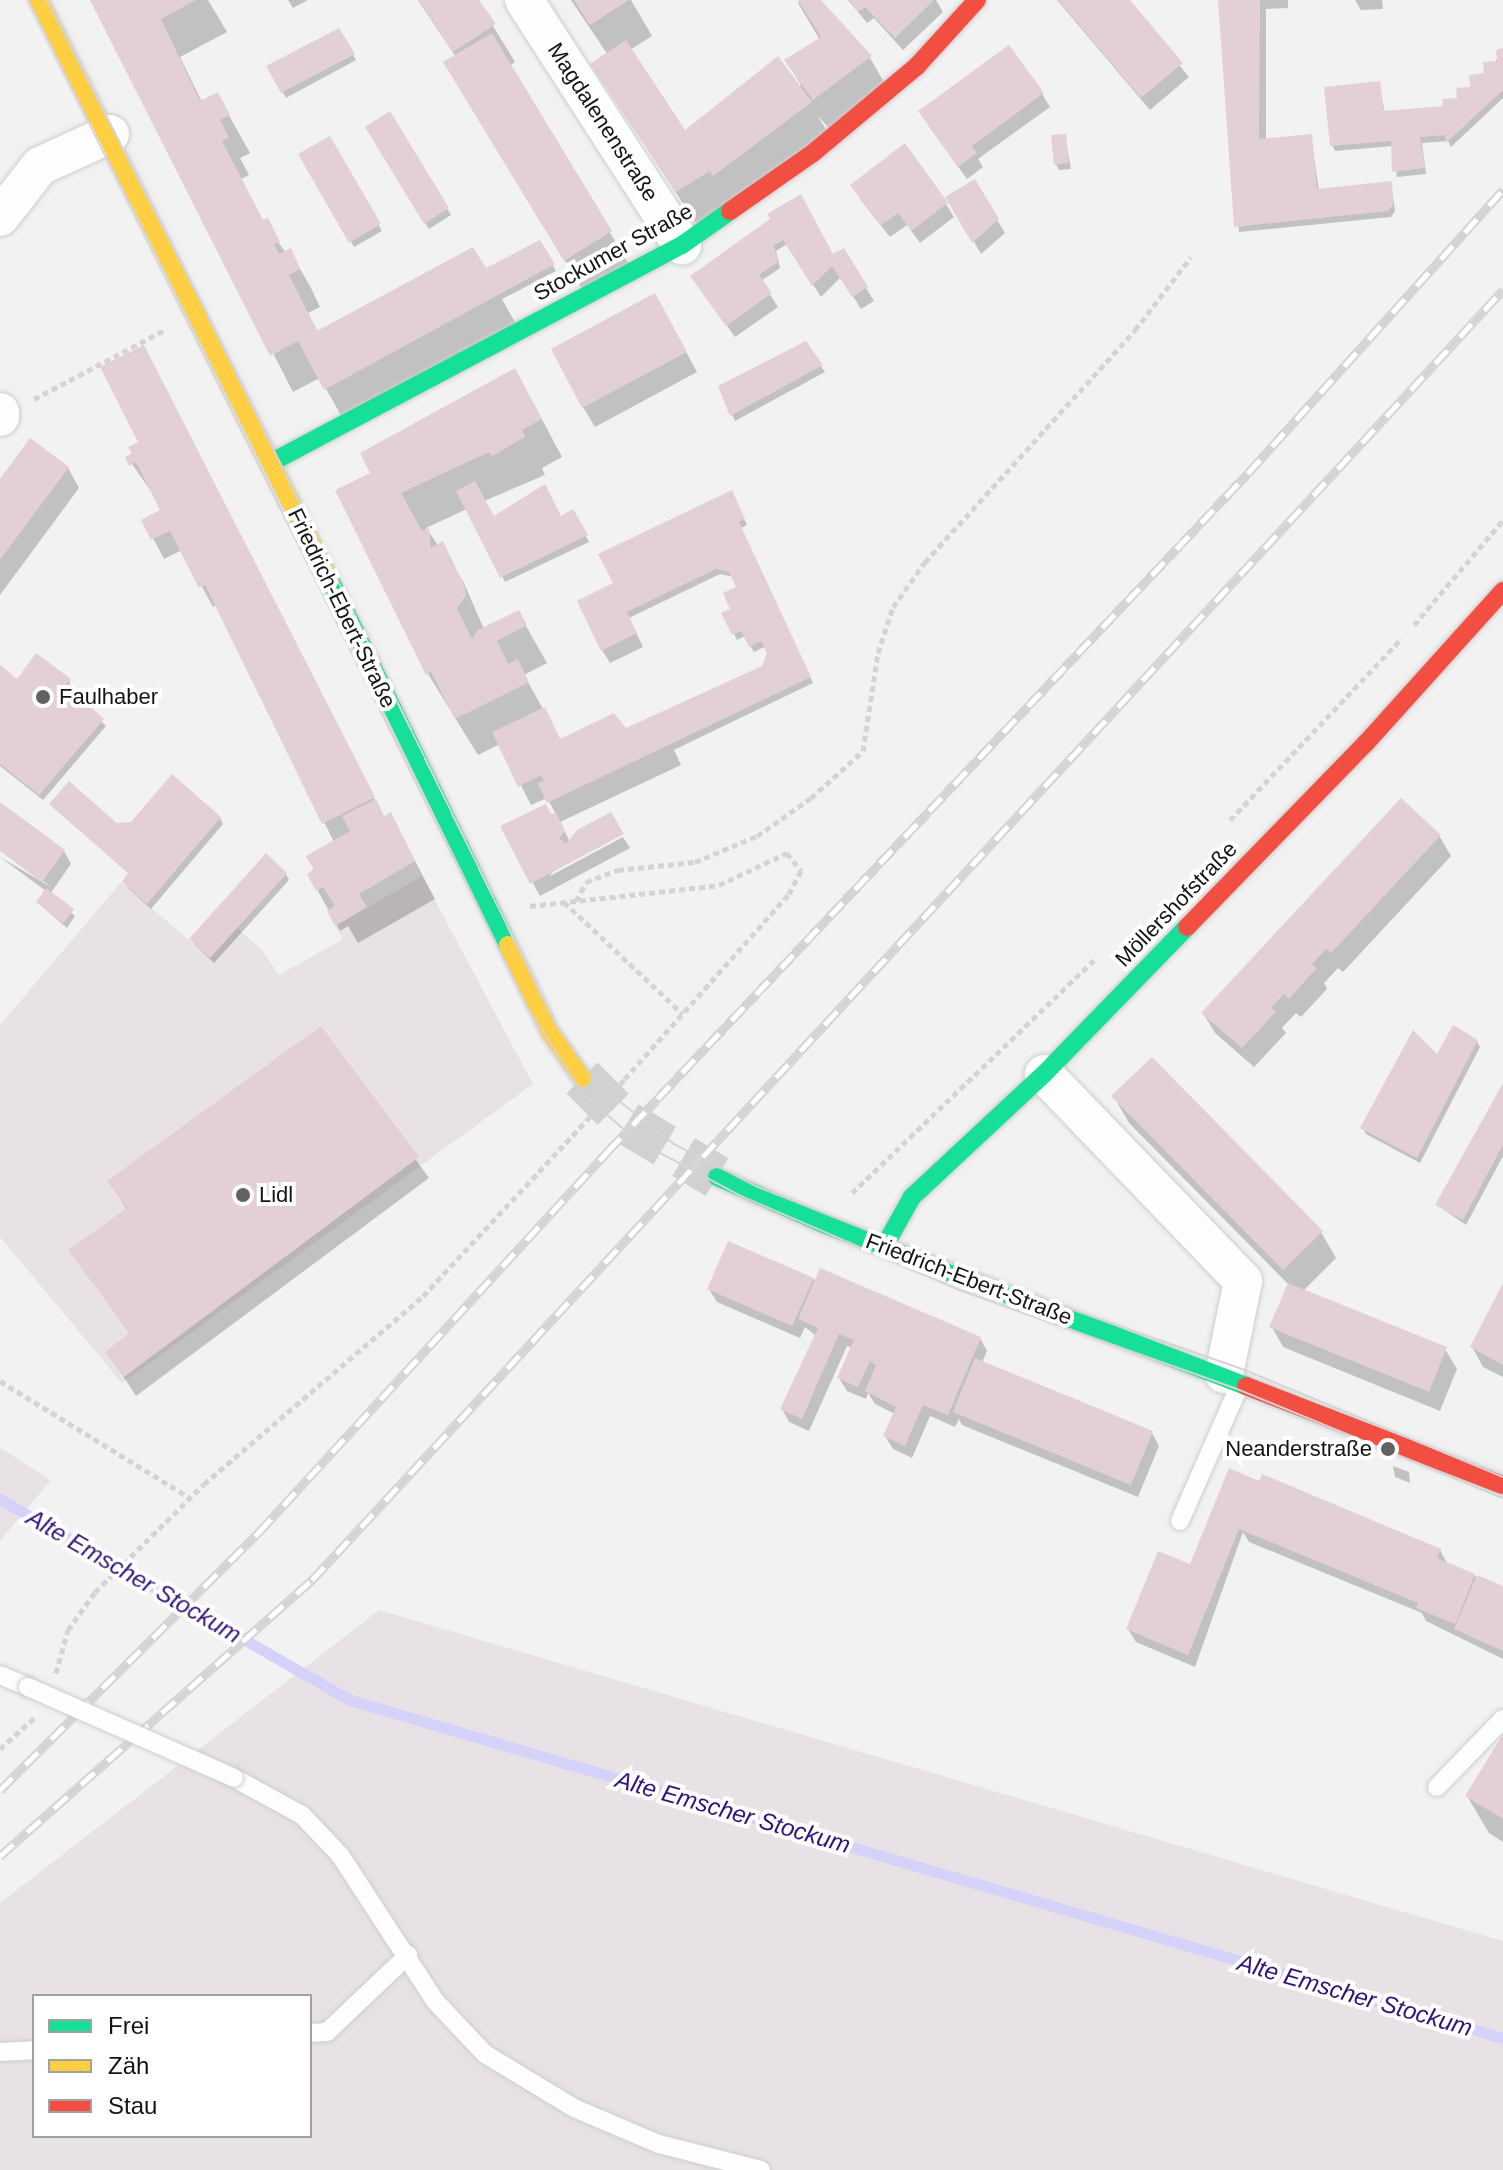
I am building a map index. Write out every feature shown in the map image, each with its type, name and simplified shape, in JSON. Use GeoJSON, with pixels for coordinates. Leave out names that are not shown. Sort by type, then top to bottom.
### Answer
{"type":"FeatureCollection","features":[{"type":"Feature","properties":{"kind":"main road","name":"Friedrich-Ebert-Straße"},"geometry":{"type":"LineString","coordinates":[[39,0],[199,312],[550,1032],[582,1078]]}},
{"type":"Feature","properties":{"kind":"main road","name":"Stockumer Straße"},"geometry":{"type":"LineString","coordinates":[[272,462],[682,245],[813,153],[917,66],[977,0]]}},
{"type":"Feature","properties":{"kind":"main road","name":"Möllershofstraße"},"geometry":{"type":"LineString","coordinates":[[884,1247],[912,1197],[1044,1074],[1366,743],[1503,591]]}},
{"type":"Feature","properties":{"kind":"main road","name":"Friedrich-Ebert-Straße"},"geometry":{"type":"LineString","coordinates":[[717,1177],[824,1224],[1233,1377],[1503,1485]]}},
{"type":"Feature","properties":{"kind":"street","name":"Magdalenenstraße"},"geometry":{"type":"LineString","coordinates":[[524,0],[682,245]]}},
{"type":"Feature","properties":{"kind":"street"},"geometry":{"type":"LineString","coordinates":[[0,217],[40,166],[110,134]]}},
{"type":"Feature","properties":{"kind":"street"},"geometry":{"type":"LineString","coordinates":[[1044,1074],[1243,1281],[1233,1377]]}},
{"type":"Feature","properties":{"kind":"lane"},"geometry":{"type":"LineString","coordinates":[[1180,1521],[1233,1377]]}},
{"type":"Feature","properties":{"kind":"lane"},"geometry":{"type":"LineString","coordinates":[[0,1675],[234,1778],[302,1815],[340,1855],[408,1955],[435,2001],[485,2054],[574,2108],[659,2144],[761,2170]]}},
{"type":"Feature","properties":{"kind":"lane"},"geometry":{"type":"LineString","coordinates":[[1437,1787],[1503,1719]]}},
{"type":"Feature","properties":{"kind":"lane"},"geometry":{"type":"LineString","coordinates":[[312,2033],[327,2032],[408,1955]]}},
{"type":"Feature","properties":{"kind":"lane"},"geometry":{"type":"LineString","coordinates":[[0,2052],[32,2050]]}},
{"type":"Feature","properties":{"kind":"path"},"geometry":{"type":"LineString","coordinates":[[576,901],[586,882],[618,870],[695,862],[757,836],[863,751],[878,653],[893,607],[925,562],[1135,330],[1191,257]]}},
{"type":"Feature","properties":{"kind":"path"},"geometry":{"type":"LineString","coordinates":[[0,415],[199,312]]}},
{"type":"Feature","properties":{"kind":"path"},"geometry":{"type":"LineString","coordinates":[[1228,822],[1410,629],[1503,520]]}},
{"type":"Feature","properties":{"kind":"path"},"geometry":{"type":"LineString","coordinates":[[0,1749],[35,1717],[48,1696],[68,1630],[95,1592],[190,1498],[423,1296],[624,1080],[683,1014],[788,895],[801,871],[787,853],[719,885],[564,901],[683,1014]]}},
{"type":"Feature","properties":{"kind":"path"},"geometry":{"type":"LineString","coordinates":[[824,1224],[876,1167],[1099,956]]}},
{"type":"Feature","properties":{"kind":"path"},"geometry":{"type":"LineString","coordinates":[[0,1381],[190,1498]]}},
{"type":"Feature","properties":{"kind":"shaded area"},"geometry":{"type":"Polygon","coordinates":[[[422,876],[533,1084],[122,1383],[0,1237],[0,1025],[121,882],[210,958],[237,928],[262,950],[279,975],[343,939],[335,926],[422,876]]]}},
{"type":"Feature","properties":{"kind":"shaded area"},"geometry":{"type":"Polygon","coordinates":[[[0,1448],[51,1480],[0,1541],[0,1448]]]}},
{"type":"Feature","properties":{"kind":"shaded area"},"geometry":{"type":"Polygon","coordinates":[[[379,1610],[1503,1941],[1503,2170],[0,2170],[0,1903],[379,1610]]]}},
{"type":"Feature","properties":{"kind":"building"},"geometry":{"type":"Polygon","coordinates":[[[90,0],[196,0],[161,19],[200,101],[218,92],[230,115],[220,120],[229,137],[222,141],[263,220],[268,218],[280,242],[274,244],[279,254],[291,248],[300,269],[289,275],[317,331],[473,247],[486,268],[540,240],[555,264],[324,390],[298,341],[270,356],[90,0]]]}},
{"type":"Feature","properties":{"kind":"building"},"geometry":{"type":"Polygon","coordinates":[[[419,0],[479,0],[496,24],[453,52],[419,0]]]}},
{"type":"Feature","properties":{"kind":"building"},"geometry":{"type":"Polygon","coordinates":[[[574,0],[629,0],[590,25],[574,0]]]}},
{"type":"Feature","properties":{"kind":"building"},"geometry":{"type":"Polygon","coordinates":[[[798,0],[821,0],[872,56],[813,100],[784,60],[821,37],[798,0]]]}},
{"type":"Feature","properties":{"kind":"building"},"geometry":{"type":"Polygon","coordinates":[[[849,0],[934,0],[895,38],[865,7],[858,12],[849,0]]]}},
{"type":"Feature","properties":{"kind":"building"},"geometry":{"type":"Polygon","coordinates":[[[1058,0],[1130,0],[1183,63],[1141,98],[1058,0]]]}},
{"type":"Feature","properties":{"kind":"building"},"geometry":{"type":"Polygon","coordinates":[[[1218,0],[1260,0],[1259,139],[1312,134],[1317,189],[1392,181],[1393,205],[1388,211],[1234,227],[1218,0]]]}},
{"type":"Feature","properties":{"kind":"building"},"geometry":{"type":"Polygon","coordinates":[[[339,28],[355,54],[281,93],[266,66],[339,28]]]}},
{"type":"Feature","properties":{"kind":"building"},"geometry":{"type":"Polygon","coordinates":[[[492,33],[612,231],[564,261],[443,62],[492,33]]]}},
{"type":"Feature","properties":{"kind":"building"},"geometry":{"type":"Polygon","coordinates":[[[626,40],[685,130],[778,56],[812,102],[713,176],[710,171],[676,192],[590,64],[626,40]]]}},
{"type":"Feature","properties":{"kind":"building"},"geometry":{"type":"Polygon","coordinates":[[[1009,45],[1044,93],[972,146],[977,153],[958,167],[918,111],[1009,45]]]}},
{"type":"Feature","properties":{"kind":"building"},"geometry":{"type":"Polygon","coordinates":[[[1503,48],[1503,90],[1446,143],[1445,135],[1420,137],[1425,168],[1392,172],[1391,141],[1330,146],[1324,87],[1380,81],[1384,111],[1443,106],[1442,99],[1457,98],[1456,88],[1470,87],[1469,75],[1484,73],[1483,62],[1497,61],[1496,50],[1503,48]]]}},
{"type":"Feature","properties":{"kind":"building"},"geometry":{"type":"Polygon","coordinates":[[[390,111],[449,208],[424,224],[365,127],[390,111]]]}},
{"type":"Feature","properties":{"kind":"building"},"geometry":{"type":"Polygon","coordinates":[[[1066,134],[1069,163],[1054,165],[1051,135],[1066,134]]]}},
{"type":"Feature","properties":{"kind":"building"},"geometry":{"type":"Polygon","coordinates":[[[330,136],[381,224],[349,243],[298,154],[330,136]]]}},
{"type":"Feature","properties":{"kind":"building"},"geometry":{"type":"Polygon","coordinates":[[[905,143],[948,203],[911,231],[898,213],[881,225],[850,185],[905,143]]]}},
{"type":"Feature","properties":{"kind":"building"},"geometry":{"type":"Polygon","coordinates":[[[975,179],[999,219],[972,243],[945,197],[975,179]]]}},
{"type":"Feature","properties":{"kind":"building"},"geometry":{"type":"Polygon","coordinates":[[[801,194],[833,254],[844,248],[868,287],[852,297],[832,266],[812,286],[783,240],[774,245],[778,262],[759,275],[772,293],[726,326],[690,276],[770,219],[767,214],[801,194]]]}},
{"type":"Feature","properties":{"kind":"building"},"geometry":{"type":"Polygon","coordinates":[[[655,293],[687,352],[582,408],[551,349],[655,293]]]}},
{"type":"Feature","properties":{"kind":"building"},"geometry":{"type":"Polygon","coordinates":[[[806,341],[823,365],[730,416],[718,386],[806,341]]]}},
{"type":"Feature","properties":{"kind":"building"},"geometry":{"type":"Polygon","coordinates":[[[144,345],[375,797],[322,824],[205,585],[199,588],[170,531],[151,540],[141,520],[160,510],[136,462],[129,466],[125,457],[132,454],[128,447],[138,442],[100,367],[144,345]]]}},
{"type":"Feature","properties":{"kind":"building"},"geometry":{"type":"Polygon","coordinates":[[[515,368],[542,419],[522,430],[525,437],[492,456],[489,452],[401,493],[422,531],[429,528],[431,548],[443,541],[464,585],[466,596],[457,608],[472,639],[478,630],[519,610],[527,625],[497,641],[508,664],[518,659],[529,682],[455,719],[431,672],[426,675],[335,490],[370,473],[360,453],[515,368]]]}},
{"type":"Feature","properties":{"kind":"building"},"geometry":{"type":"Polygon","coordinates":[[[30,438],[69,467],[0,560],[0,479],[30,438]]]}},
{"type":"Feature","properties":{"kind":"building"},"geometry":{"type":"Polygon","coordinates":[[[475,481],[494,516],[545,484],[561,516],[573,509],[588,535],[500,578],[456,491],[475,481]]]}},
{"type":"Feature","properties":{"kind":"building"},"geometry":{"type":"Polygon","coordinates":[[[732,490],[745,519],[739,522],[811,677],[547,803],[538,783],[544,781],[541,775],[518,787],[492,732],[545,707],[560,739],[614,713],[626,728],[762,666],[767,653],[761,641],[749,647],[741,631],[732,635],[721,613],[730,609],[723,593],[736,587],[729,572],[716,569],[627,612],[637,633],[601,651],[577,601],[613,583],[598,554],[732,490]]]}},
{"type":"Feature","properties":{"kind":"building"},"geometry":{"type":"Polygon","coordinates":[[[36,653],[71,679],[66,685],[104,719],[39,795],[0,764],[0,665],[17,679],[36,653]]]}},
{"type":"Feature","properties":{"kind":"building"},"geometry":{"type":"Polygon","coordinates":[[[172,774],[221,817],[147,904],[122,882],[128,873],[49,804],[69,781],[117,823],[131,822],[172,774]]]}},
{"type":"Feature","properties":{"kind":"building"},"geometry":{"type":"Polygon","coordinates":[[[1401,798],[1441,835],[1331,953],[1326,949],[1312,964],[1317,968],[1289,999],[1284,994],[1271,1008],[1276,1012],[1242,1048],[1201,1013],[1401,798]]]}},
{"type":"Feature","properties":{"kind":"building"},"geometry":{"type":"Polygon","coordinates":[[[376,799],[384,816],[391,812],[415,861],[359,894],[367,907],[335,926],[327,911],[335,906],[323,887],[316,891],[307,874],[314,870],[306,856],[350,831],[342,816],[376,799]]]}},
{"type":"Feature","properties":{"kind":"building"},"geometry":{"type":"Polygon","coordinates":[[[0,802],[65,850],[42,882],[0,851],[0,802]]]}},
{"type":"Feature","properties":{"kind":"building"},"geometry":{"type":"Polygon","coordinates":[[[546,804],[551,814],[556,812],[565,831],[559,838],[566,844],[577,830],[611,812],[624,834],[530,884],[500,826],[546,804]]]}},
{"type":"Feature","properties":{"kind":"building"},"geometry":{"type":"Polygon","coordinates":[[[266,853],[287,873],[210,958],[189,939],[266,853]]]}},
{"type":"Feature","properties":{"kind":"building"},"geometry":{"type":"Polygon","coordinates":[[[46,888],[74,909],[63,923],[36,902],[46,888]]]}},
{"type":"Feature","properties":{"kind":"building"},"geometry":{"type":"Polygon","coordinates":[[[1453,1025],[1478,1040],[1417,1158],[1360,1128],[1413,1030],[1437,1054],[1453,1025]]]}},
{"type":"Feature","properties":{"kind":"building","name":"Lidl"},"geometry":{"type":"Polygon","coordinates":[[[321,1026],[419,1157],[124,1377],[105,1352],[130,1333],[68,1250],[127,1208],[107,1181],[321,1026]]]}},
{"type":"Feature","properties":{"kind":"building"},"geometry":{"type":"Polygon","coordinates":[[[1152,1057],[1323,1231],[1283,1270],[1111,1096],[1152,1057]]]}},
{"type":"Feature","properties":{"kind":"building"},"geometry":{"type":"Polygon","coordinates":[[[1503,1083],[1503,1145],[1463,1220],[1435,1205],[1503,1083]]]}},
{"type":"Feature","properties":{"kind":"building"},"geometry":{"type":"Polygon","coordinates":[[[728,1241],[814,1278],[792,1326],[707,1289],[728,1241]]]}},
{"type":"Feature","properties":{"kind":"building"},"geometry":{"type":"Polygon","coordinates":[[[820,1268],[981,1337],[948,1415],[923,1405],[905,1446],[883,1436],[896,1407],[865,1391],[876,1365],[870,1361],[858,1387],[837,1378],[854,1340],[839,1334],[802,1419],[780,1409],[818,1328],[798,1319],[820,1268]]]}},
{"type":"Feature","properties":{"kind":"building"},"geometry":{"type":"Polygon","coordinates":[[[1288,1283],[1447,1347],[1429,1392],[1269,1327],[1288,1283]]]}},
{"type":"Feature","properties":{"kind":"building"},"geometry":{"type":"Polygon","coordinates":[[[1503,1283],[1503,1365],[1470,1347],[1503,1283]]]}},
{"type":"Feature","properties":{"kind":"building"},"geometry":{"type":"Polygon","coordinates":[[[975,1358],[1153,1431],[1131,1485],[953,1412],[975,1358]]]}},
{"type":"Feature","properties":{"kind":"building"},"geometry":{"type":"Polygon","coordinates":[[[1229,1468],[1259,1481],[1262,1474],[1441,1549],[1437,1558],[1475,1574],[1455,1624],[1416,1608],[1418,1603],[1239,1529],[1188,1655],[1126,1629],[1158,1551],[1190,1564],[1229,1468]]]}},
{"type":"Feature","properties":{"kind":"building"},"geometry":{"type":"Polygon","coordinates":[[[1477,1575],[1503,1586],[1503,1651],[1454,1629],[1477,1575]]]}},
{"type":"Feature","properties":{"kind":"building"},"geometry":{"type":"Polygon","coordinates":[[[1503,1734],[1503,1819],[1465,1796],[1503,1734]]]}},
{"type":"Feature","properties":{"kind":"waterway","name":"Alte Emscher Stockum"},"geometry":{"type":"LineString","coordinates":[[0,1499],[350,1700],[1503,2038]]}},
{"type":"Feature","properties":{"kind":"tunnel"},"geometry":{"type":"LineString","coordinates":[[582,1078],[627,1123],[717,1177]]}},
{"type":"Feature","properties":{"kind":"tram line"},"geometry":{"type":"LineString","coordinates":[[28,0],[529,1010],[582,1093],[636,1140],[741,1196],[959,1290],[1237,1389],[1503,1498]]}},
{"type":"Feature","properties":{"kind":"tram line"},"geometry":{"type":"LineString","coordinates":[[47,0],[201,302],[556,1025],[599,1085],[674,1144],[758,1187],[1039,1298],[1247,1371],[1503,1477]]}},
{"type":"Feature","properties":{"kind":"railway"},"geometry":{"type":"LineString","coordinates":[[0,1790],[259,1532],[608,1151],[1248,473],[1503,190]]}},
{"type":"Feature","properties":{"kind":"railway"},"geometry":{"type":"LineString","coordinates":[[0,1856],[312,1580],[1503,290]]}},
{"type":"Feature","properties":{"kind":"traffic: fast"},"geometry":{"type":"LineString","coordinates":[[272,462],[682,245],[730,211]]}},
{"type":"Feature","properties":{"kind":"traffic: fast"},"geometry":{"type":"LineString","coordinates":[[330,580],[508,945]]}},
{"type":"Feature","properties":{"kind":"traffic: fast"},"geometry":{"type":"LineString","coordinates":[[884,1247],[912,1197],[1044,1074],[1187,927]]}},
{"type":"Feature","properties":{"kind":"traffic: fast"},"geometry":{"type":"LineString","coordinates":[[717,1177],[824,1224],[1246,1386]]}},
{"type":"Feature","properties":{"kind":"traffic: slow"},"geometry":{"type":"LineString","coordinates":[[39,0],[330,580]]}},
{"type":"Feature","properties":{"kind":"traffic: slow"},"geometry":{"type":"LineString","coordinates":[[508,945],[550,1032],[582,1078]]}},
{"type":"Feature","properties":{"kind":"traffic: jam"},"geometry":{"type":"LineString","coordinates":[[730,211],[813,153],[917,66],[977,0]]}},
{"type":"Feature","properties":{"kind":"traffic: jam"},"geometry":{"type":"LineString","coordinates":[[1187,927],[1366,743],[1503,591]]}},
{"type":"Feature","properties":{"kind":"traffic: jam"},"geometry":{"type":"LineString","coordinates":[[1246,1386],[1503,1485]]}},
{"type":"Feature","properties":{"kind":"place","name":"Faulhaber"},"geometry":{"type":"Point","coordinates":[43,697]}},
{"type":"Feature","properties":{"kind":"place","name":"Lidl"},"geometry":{"type":"Point","coordinates":[243,1195]}},
{"type":"Feature","properties":{"kind":"place","name":"Neanderstraße"},"geometry":{"type":"Point","coordinates":[1388,1449]}}]}
